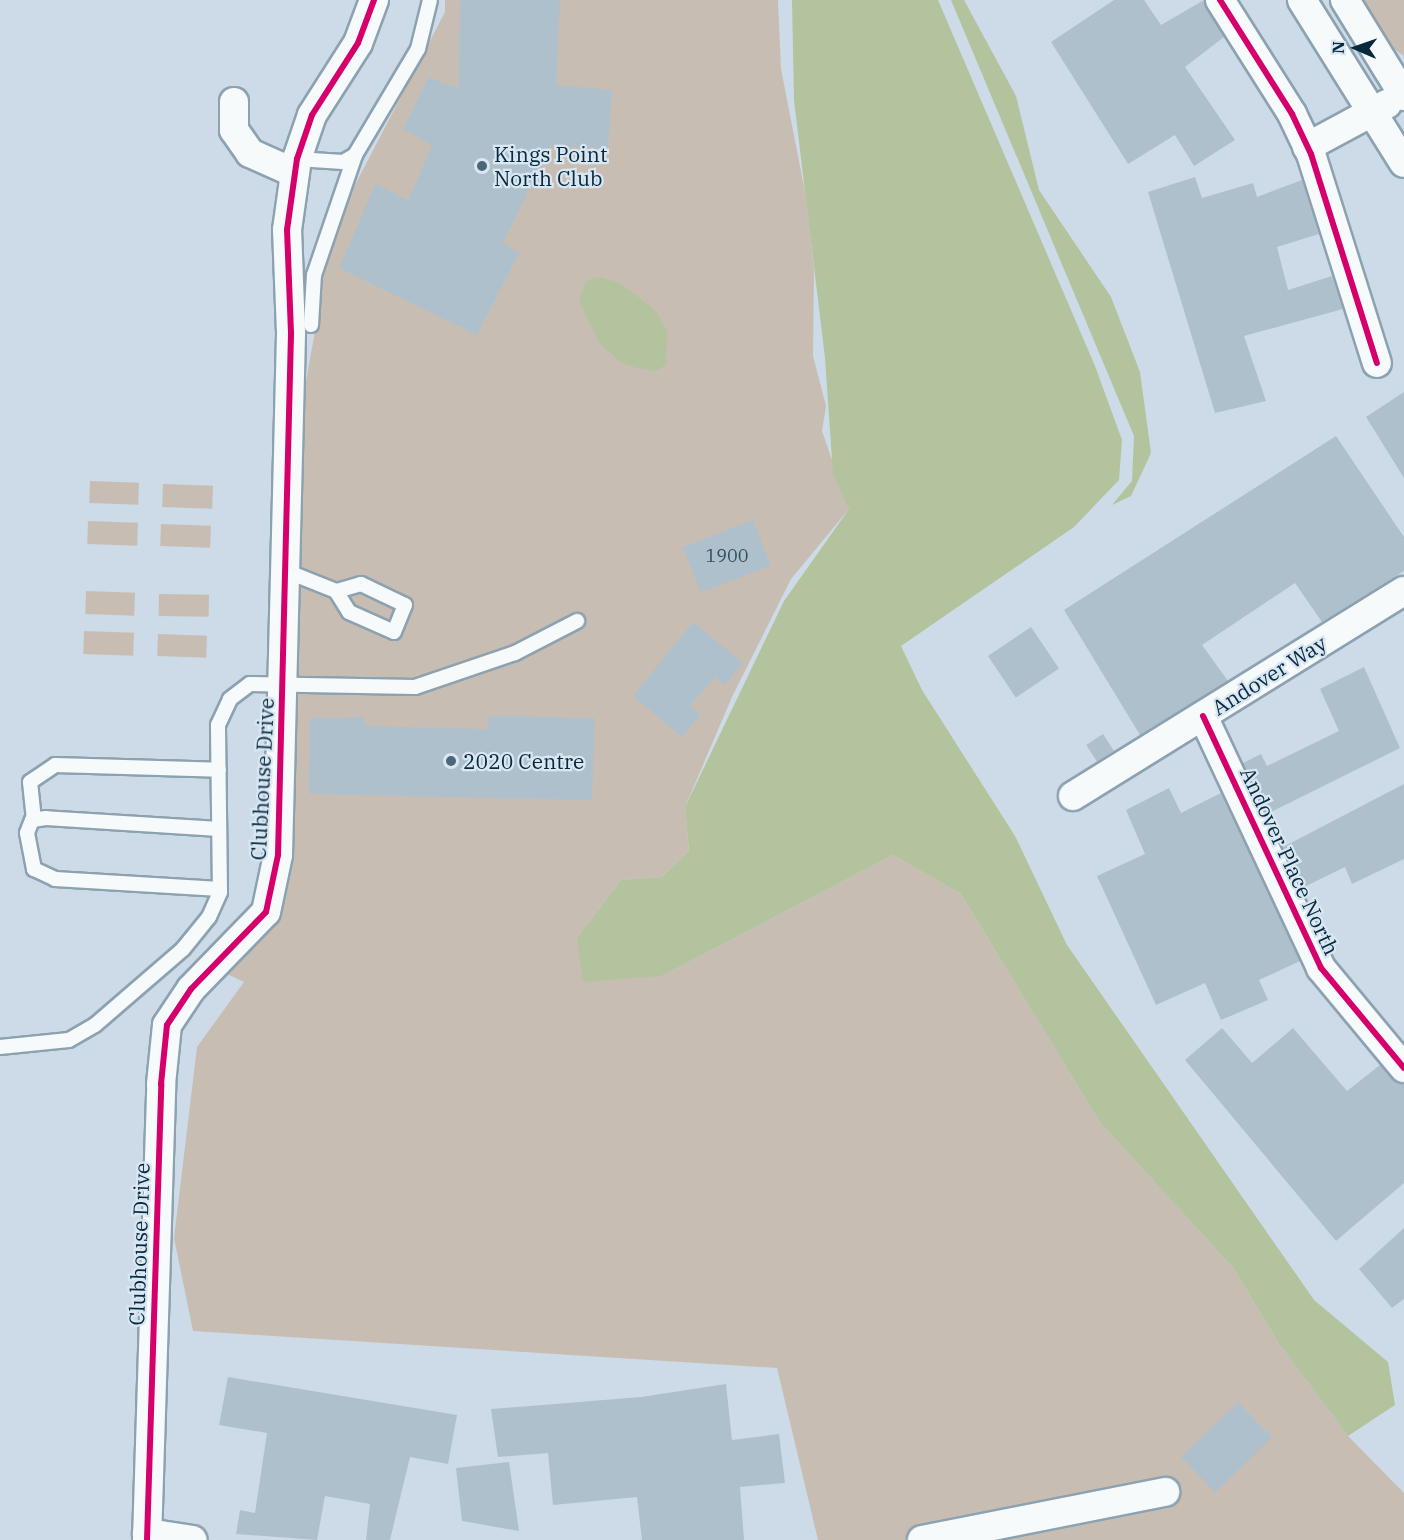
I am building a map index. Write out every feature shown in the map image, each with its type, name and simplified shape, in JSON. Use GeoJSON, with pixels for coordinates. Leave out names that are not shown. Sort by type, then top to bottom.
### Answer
{"type":"FeatureCollection","features":[{"type":"Feature","properties":{"kind":"street","name":"Clubhouse Drive"},"geometry":{"type":"LineString","coordinates":[[147,1536],[161,1084],[167,1024],[191,989],[266,912],[278,855],[291,333],[286,230],[296,166],[312,115],[358,43],[374,0]]}},
{"type":"Feature","properties":{"kind":"street"},"geometry":{"type":"LineString","coordinates":[[1220,0],[1307,147],[1377,363]]}},
{"type":"Feature","properties":{"kind":"street"},"geometry":{"type":"LineString","coordinates":[[1302,0],[1404,163]]}},
{"type":"Feature","properties":{"kind":"street"},"geometry":{"type":"LineString","coordinates":[[1307,147],[1404,94],[1345,0]]}},
{"type":"Feature","properties":{"kind":"street"},"geometry":{"type":"LineString","coordinates":[[234,102],[234,130],[250,153],[296,166]]}},
{"type":"Feature","properties":{"kind":"street","name":"Andover Way"},"geometry":{"type":"LineString","coordinates":[[1073,796],[1404,591]]}},
{"type":"Feature","properties":{"kind":"street","name":"Andover Place North"},"geometry":{"type":"LineString","coordinates":[[1203,716],[1321,968],[1404,1068]]}},
{"type":"Feature","properties":{"kind":"street"},"geometry":{"type":"LineString","coordinates":[[922,1540],[1165,1492]]}},
{"type":"Feature","properties":{"kind":"street"},"geometry":{"type":"LineString","coordinates":[[147,1536],[192,1540]]}},
{"type":"Feature","properties":{"kind":"lane"},"geometry":{"type":"LineString","coordinates":[[311,325],[314,275],[355,155],[418,49],[430,0]]}},
{"type":"Feature","properties":{"kind":"lane"},"geometry":{"type":"LineString","coordinates":[[296,166],[343,162],[355,155]]}},
{"type":"Feature","properties":{"kind":"lane"},"geometry":{"type":"LineString","coordinates":[[286,572],[336,591],[361,584],[405,605],[394,632],[349,612],[336,591]]}},
{"type":"Feature","properties":{"kind":"lane"},"geometry":{"type":"LineString","coordinates":[[0,1047],[69,1040],[95,1025],[183,949],[209,917],[220,889],[218,725],[230,699],[250,684],[415,687],[515,653],[577,621]]}},
{"type":"Feature","properties":{"kind":"lane"},"geometry":{"type":"LineString","coordinates":[[219,770],[55,765],[30,782],[34,820],[28,854],[34,869],[55,879],[220,889]]}},
{"type":"Feature","properties":{"kind":"lane"},"geometry":{"type":"LineString","coordinates":[[34,820],[219,829]]}},
{"type":"Feature","properties":{"kind":"shaded area"},"geometry":{"type":"Polygon","coordinates":[[[445,0],[778,0],[781,69],[806,197],[814,269],[813,356],[826,406],[822,431],[849,509],[791,579],[732,697],[685,807],[689,851],[662,877],[621,880],[577,938],[662,976],[893,855],[961,894],[1099,1121],[1234,1269],[1279,1344],[1348,1436],[1404,1493],[1404,1540],[818,1540],[777,1368],[193,1331],[174,1238],[197,1047],[244,982],[225,973],[264,931],[293,725],[306,381],[320,304],[321,266],[342,210],[445,12],[445,0]]]}},
{"type":"Feature","properties":{"kind":"shaded area"},"geometry":{"type":"Polygon","coordinates":[[[792,0],[938,0],[1095,366],[1122,440],[1119,480],[1074,527],[901,646],[922,690],[1015,836],[1067,945],[1314,1300],[1388,1362],[1395,1405],[1348,1436],[1279,1344],[1234,1269],[1099,1121],[961,894],[893,855],[662,976],[583,982],[577,938],[621,880],[662,877],[689,851],[685,807],[784,601],[849,509],[833,474],[825,358],[794,100],[792,0]]]}},
{"type":"Feature","properties":{"kind":"shaded area"},"geometry":{"type":"Polygon","coordinates":[[[951,0],[964,0],[1016,96],[1039,190],[1111,297],[1140,372],[1151,453],[1131,496],[1112,505],[1132,481],[1134,436],[951,0]]]}},
{"type":"Feature","properties":{"kind":"shaded area"},"geometry":{"type":"Polygon","coordinates":[[[1361,0],[1404,0],[1404,56],[1390,46],[1361,0]]]}},
{"type":"Feature","properties":{"kind":"shaded area"},"geometry":{"type":"Polygon","coordinates":[[[599,277],[620,283],[656,311],[667,331],[666,365],[655,371],[637,368],[622,363],[599,343],[579,300],[587,280],[599,277]]]}},
{"type":"Feature","properties":{"kind":"shaded area"},"geometry":{"type":"Polygon","coordinates":[[[90,481],[139,483],[138,505],[89,503],[90,481]]]}},
{"type":"Feature","properties":{"kind":"shaded area"},"geometry":{"type":"Polygon","coordinates":[[[163,484],[213,486],[212,509],[162,507],[163,484]]]}},
{"type":"Feature","properties":{"kind":"shaded area"},"geometry":{"type":"Polygon","coordinates":[[[88,521],[138,523],[137,546],[87,544],[88,521]]]}},
{"type":"Feature","properties":{"kind":"shaded area"},"geometry":{"type":"Polygon","coordinates":[[[161,524],[211,526],[210,548],[160,546],[161,524]]]}},
{"type":"Feature","properties":{"kind":"shaded area"},"geometry":{"type":"Polygon","coordinates":[[[86,591],[135,593],[134,616],[85,614],[86,591]]]}},
{"type":"Feature","properties":{"kind":"shaded area"},"geometry":{"type":"Polygon","coordinates":[[[159,594],[209,595],[209,617],[159,616],[159,594]]]}},
{"type":"Feature","properties":{"kind":"shaded area"},"geometry":{"type":"Polygon","coordinates":[[[84,631],[134,633],[133,656],[83,654],[84,631]]]}},
{"type":"Feature","properties":{"kind":"shaded area"},"geometry":{"type":"Polygon","coordinates":[[[158,634],[207,636],[206,658],[157,656],[158,634]]]}},
{"type":"Feature","properties":{"kind":"building","name":"Kings Point North Club"},"geometry":{"type":"Polygon","coordinates":[[[460,0],[560,0],[556,85],[612,90],[608,148],[550,146],[503,243],[519,253],[477,335],[339,268],[375,184],[408,200],[432,145],[403,129],[428,77],[459,89],[460,0]]]}},
{"type":"Feature","properties":{"kind":"building"},"geometry":{"type":"Polygon","coordinates":[[[1114,0],[1144,0],[1161,25],[1204,0],[1224,37],[1185,67],[1235,140],[1194,166],[1175,135],[1128,164],[1051,42],[1114,0]]]}},
{"type":"Feature","properties":{"kind":"building"},"geometry":{"type":"Polygon","coordinates":[[[1195,177],[1202,198],[1253,183],[1257,197],[1302,180],[1319,234],[1277,247],[1288,290],[1332,276],[1343,309],[1244,336],[1266,401],[1215,413],[1148,192],[1195,177]]]}},
{"type":"Feature","properties":{"kind":"building"},"geometry":{"type":"Polygon","coordinates":[[[1404,392],[1404,478],[1366,417],[1404,392]]]}},
{"type":"Feature","properties":{"kind":"building"},"geometry":{"type":"Polygon","coordinates":[[[1336,436],[1404,537],[1404,571],[1322,622],[1295,583],[1202,645],[1228,681],[1140,735],[1064,610],[1336,436]]]}},
{"type":"Feature","properties":{"kind":"building"},"geometry":{"type":"Polygon","coordinates":[[[753,520],[771,566],[701,593],[683,547],[753,520]]]}},
{"type":"Feature","properties":{"kind":"building"},"geometry":{"type":"Polygon","coordinates":[[[693,622],[743,663],[725,685],[715,677],[690,706],[700,715],[682,737],[633,696],[693,622]]]}},
{"type":"Feature","properties":{"kind":"building"},"geometry":{"type":"Polygon","coordinates":[[[1031,627],[1059,668],[1016,698],[988,656],[1031,627]]]}},
{"type":"Feature","properties":{"kind":"building"},"geometry":{"type":"Polygon","coordinates":[[[1364,667],[1400,748],[1267,814],[1243,763],[1261,754],[1267,766],[1339,731],[1320,689],[1364,667]]]}},
{"type":"Feature","properties":{"kind":"building","name":"2020 Centre"},"geometry":{"type":"Polygon","coordinates":[[[489,716],[595,718],[592,800],[309,794],[310,718],[364,717],[364,726],[488,729],[489,716]]]}},
{"type":"Feature","properties":{"kind":"building"},"geometry":{"type":"Polygon","coordinates":[[[1103,734],[1114,751],[1097,762],[1086,745],[1103,734]]]}},
{"type":"Feature","properties":{"kind":"building"},"geometry":{"type":"Polygon","coordinates":[[[1404,784],[1404,859],[1352,884],[1345,867],[1302,888],[1283,847],[1404,784]]]}},
{"type":"Feature","properties":{"kind":"building"},"geometry":{"type":"Polygon","coordinates":[[[1169,788],[1181,813],[1221,793],[1300,961],[1259,980],[1268,1000],[1221,1020],[1205,983],[1156,1005],[1097,876],[1145,854],[1126,810],[1169,788]]]}},
{"type":"Feature","properties":{"kind":"building"},"geometry":{"type":"Polygon","coordinates":[[[1222,1028],[1252,1063],[1293,1028],[1347,1091],[1380,1065],[1404,1084],[1404,1183],[1336,1241],[1185,1060],[1222,1028]]]}},
{"type":"Feature","properties":{"kind":"building"},"geometry":{"type":"Polygon","coordinates":[[[1404,1228],[1404,1299],[1392,1308],[1359,1269],[1404,1228]]]}},
{"type":"Feature","properties":{"kind":"building"},"geometry":{"type":"Polygon","coordinates":[[[228,1377],[457,1415],[448,1464],[410,1457],[390,1540],[366,1540],[370,1504],[325,1496],[317,1540],[236,1534],[240,1510],[255,1513],[267,1433],[219,1425],[228,1377]]]}},
{"type":"Feature","properties":{"kind":"building"},"geometry":{"type":"Polygon","coordinates":[[[726,1384],[732,1440],[779,1434],[785,1483],[740,1487],[744,1540],[642,1540],[637,1497],[553,1505],[548,1453],[498,1457],[491,1409],[641,1397],[726,1384]]]}},
{"type":"Feature","properties":{"kind":"building"},"geometry":{"type":"Polygon","coordinates":[[[1238,1402],[1272,1437],[1215,1492],[1181,1457],[1238,1402]]]}},
{"type":"Feature","properties":{"kind":"building"},"geometry":{"type":"Polygon","coordinates":[[[509,1462],[519,1531],[462,1521],[456,1468],[509,1462]]]}},
{"type":"Feature","properties":{"kind":"cycle path"},"geometry":{"type":"LineString","coordinates":[[147,1540],[161,1084],[167,1025],[191,989],[266,912],[278,855],[291,333],[287,230],[297,159],[312,115],[358,43],[374,0]]}},
{"type":"Feature","properties":{"kind":"cycle path"},"geometry":{"type":"LineString","coordinates":[[1220,0],[1292,114],[1311,154],[1377,363]]}},
{"type":"Feature","properties":{"kind":"cycle path"},"geometry":{"type":"LineString","coordinates":[[1203,716],[1321,968],[1404,1068]]}},
{"type":"Feature","properties":{"kind":"place","name":"Kings Point North Club"},"geometry":{"type":"Point","coordinates":[482,166]}},
{"type":"Feature","properties":{"kind":"place","name":"2020 Centre"},"geometry":{"type":"Point","coordinates":[451,761]}}]}
